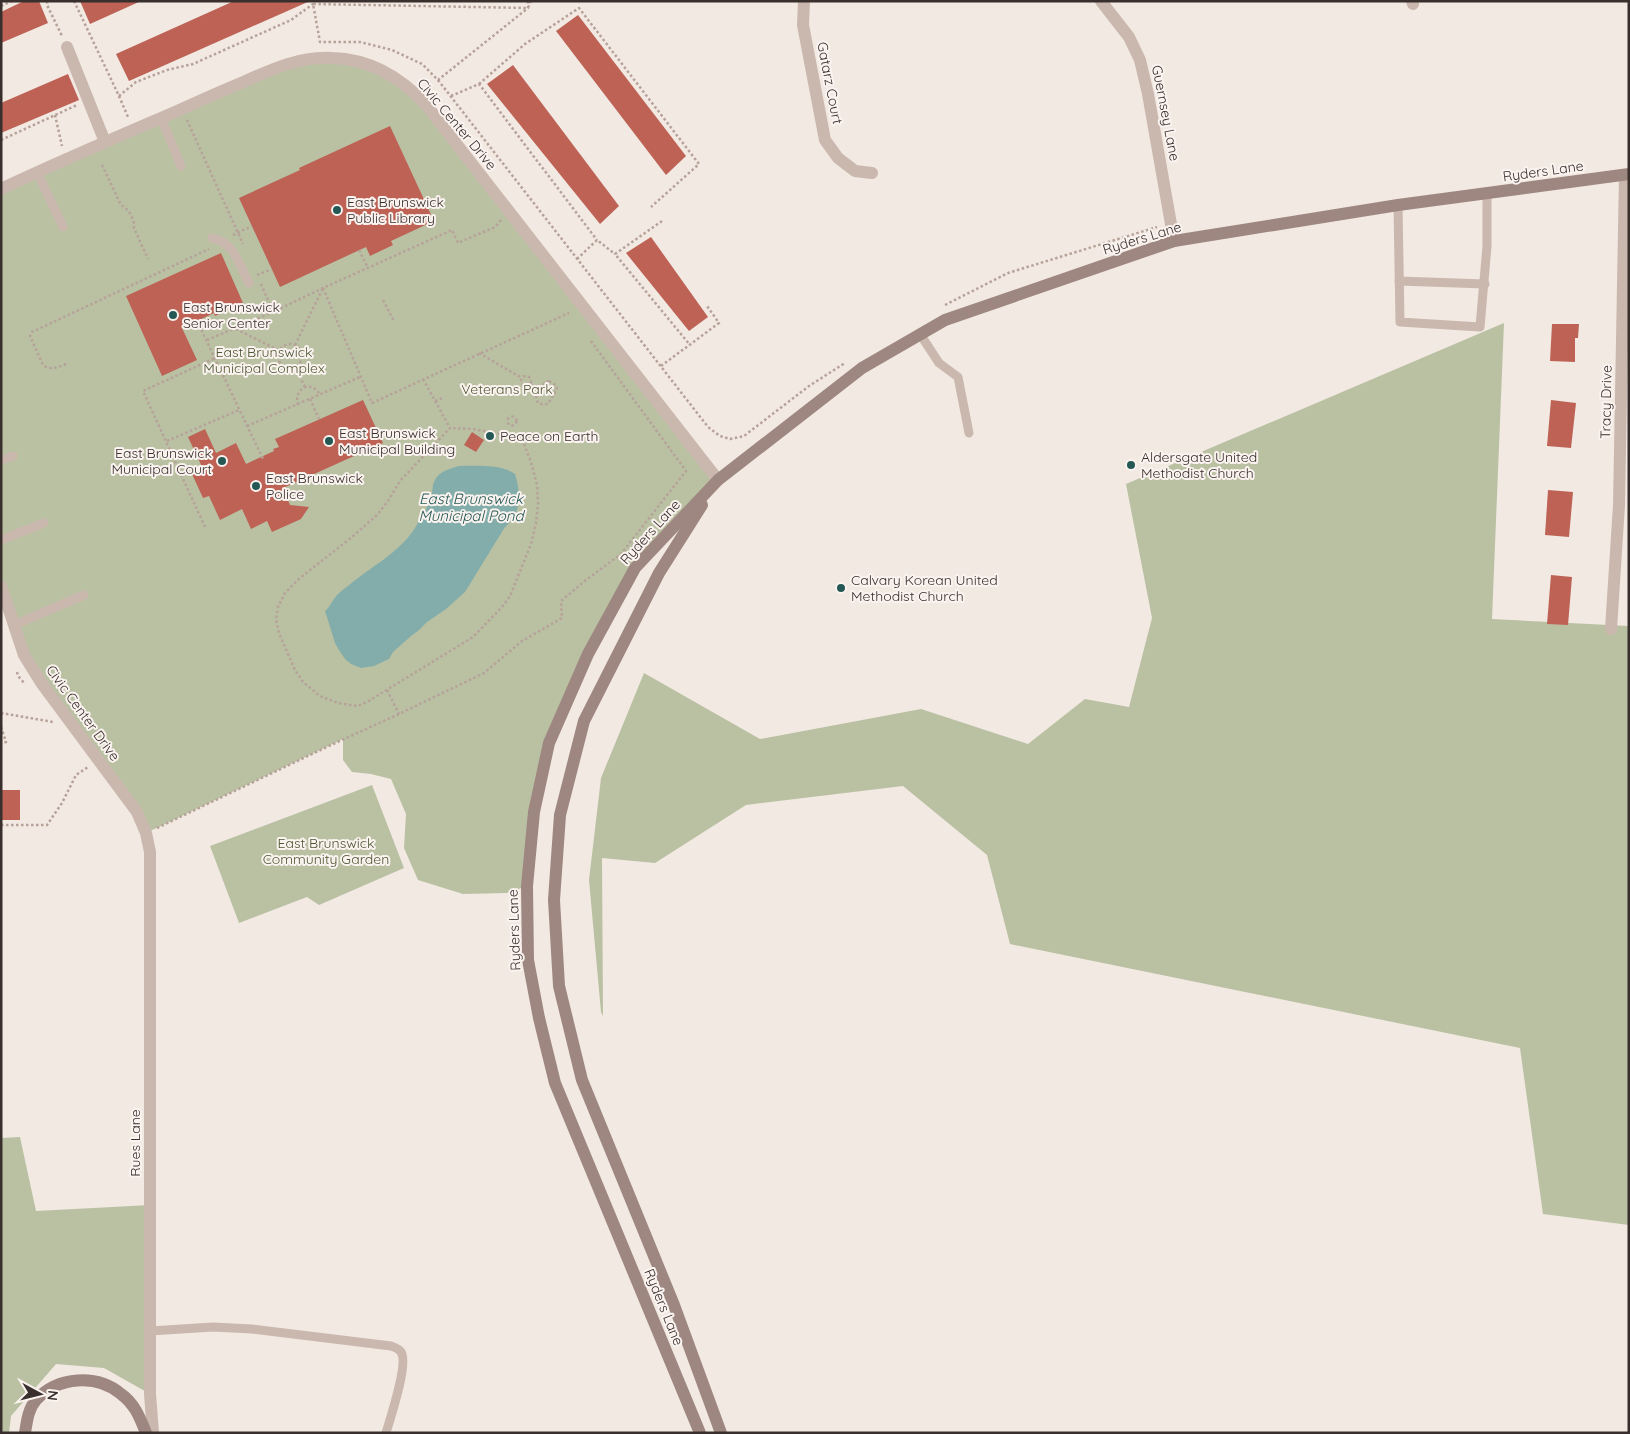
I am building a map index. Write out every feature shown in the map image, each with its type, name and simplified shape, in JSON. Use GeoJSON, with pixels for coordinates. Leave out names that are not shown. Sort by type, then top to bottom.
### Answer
{"type":"FeatureCollection","features":[{"type":"Feature","properties":{"kind":"main road","name":"Ryders Lane"},"geometry":{"type":"LineString","coordinates":[[700,1433],[555,1083],[539,1018],[528,960],[527,886],[534,812],[549,743],[588,654],[635,568],[718,480],[862,368],[945,320],[1174,241],[1398,205],[1627,175]]}},
{"type":"Feature","properties":{"kind":"main road","name":"Ryders Lane"},"geometry":{"type":"LineString","coordinates":[[718,480],[659,573],[584,721],[560,815],[554,900],[559,986],[582,1080],[674,1305],[721,1433]]}},
{"type":"Feature","properties":{"kind":"main road"},"geometry":{"type":"LineString","coordinates":[[25,1433],[26,1422],[31,1408],[36,1401],[57,1385],[83,1380],[96,1382],[120,1392],[134,1406],[146,1433]]}},
{"type":"Feature","properties":{"kind":"street","name":"Gatarz Court"},"geometry":{"type":"LineString","coordinates":[[804,1],[803,24],[825,140],[838,158],[855,171],[872,173]]}},
{"type":"Feature","properties":{"kind":"street","name":"Guernsey Lane"},"geometry":{"type":"LineString","coordinates":[[1101,1],[1129,37],[1140,60],[1148,94],[1174,241]]}},
{"type":"Feature","properties":{"kind":"street"},"geometry":{"type":"LineString","coordinates":[[67,47],[105,142]]}},
{"type":"Feature","properties":{"kind":"street","name":"Civic Center Drive"},"geometry":{"type":"LineString","coordinates":[[1,189],[292,62],[311,58],[344,58],[370,65],[394,77],[415,93],[718,480]]}},
{"type":"Feature","properties":{"kind":"street","name":"Tracy Drive"},"geometry":{"type":"LineString","coordinates":[[1611,629],[1624,505],[1627,175]]}},
{"type":"Feature","properties":{"kind":"street","name":"Civic Center Drive"},"geometry":{"type":"LineString","coordinates":[[1,586],[24,655],[42,684],[137,812],[146,833],[150,852]]}},
{"type":"Feature","properties":{"kind":"street","name":"Rues Lane"},"geometry":{"type":"LineString","coordinates":[[150,852],[150,1394],[153,1433]]}},
{"type":"Feature","properties":{"kind":"lane"},"geometry":{"type":"LineString","coordinates":[[161,118],[181,166]]}},
{"type":"Feature","properties":{"kind":"lane"},"geometry":{"type":"LineString","coordinates":[[37,172],[63,227]]}},
{"type":"Feature","properties":{"kind":"lane"},"geometry":{"type":"LineString","coordinates":[[1398,205],[1400,322],[1480,327],[1487,246],[1487,194]]}},
{"type":"Feature","properties":{"kind":"lane"},"geometry":{"type":"LineString","coordinates":[[213,242],[223,241],[229,246],[249,283]]}},
{"type":"Feature","properties":{"kind":"lane"},"geometry":{"type":"LineString","coordinates":[[1398,281],[1485,284]]}},
{"type":"Feature","properties":{"kind":"lane"},"geometry":{"type":"LineString","coordinates":[[920,334],[939,363],[958,376],[969,433]]}},
{"type":"Feature","properties":{"kind":"lane"},"geometry":{"type":"LineString","coordinates":[[1,460],[13,456]]}},
{"type":"Feature","properties":{"kind":"lane"},"geometry":{"type":"LineString","coordinates":[[1,540],[44,523]]}},
{"type":"Feature","properties":{"kind":"lane"},"geometry":{"type":"LineString","coordinates":[[14,625],[84,595]]}},
{"type":"Feature","properties":{"kind":"lane"},"geometry":{"type":"LineString","coordinates":[[150,1330],[213,1327],[391,1346],[400,1350],[402,1366],[396,1404],[386,1433]]}},
{"type":"Feature","properties":{"kind":"path"},"geometry":{"type":"LineString","coordinates":[[1,6],[12,1]]}},
{"type":"Feature","properties":{"kind":"path"},"geometry":{"type":"LineString","coordinates":[[47,1],[47,5],[67,47]]}},
{"type":"Feature","properties":{"kind":"path"},"geometry":{"type":"LineString","coordinates":[[74,1],[119,96],[136,82],[167,70],[194,64],[291,20],[313,3],[528,8]]}},
{"type":"Feature","properties":{"kind":"path"},"geometry":{"type":"LineString","coordinates":[[438,80],[528,8],[530,1]]}},
{"type":"Feature","properties":{"kind":"path"},"geometry":{"type":"LineString","coordinates":[[313,3],[320,42],[360,42],[392,50],[422,64],[438,80],[708,426],[720,436],[730,439],[744,436],[809,386],[848,360]]}},
{"type":"Feature","properties":{"kind":"path"},"geometry":{"type":"LineString","coordinates":[[451,96],[479,84],[525,44],[579,8],[699,164],[651,207]]}},
{"type":"Feature","properties":{"kind":"path"},"geometry":{"type":"LineString","coordinates":[[479,84],[597,240],[615,254],[690,345]]}},
{"type":"Feature","properties":{"kind":"path"},"geometry":{"type":"LineString","coordinates":[[1,140],[88,100]]}},
{"type":"Feature","properties":{"kind":"path"},"geometry":{"type":"LineString","coordinates":[[182,109],[246,250]]}},
{"type":"Feature","properties":{"kind":"path"},"geometry":{"type":"LineString","coordinates":[[55,115],[62,147]]}},
{"type":"Feature","properties":{"kind":"path"},"geometry":{"type":"LineString","coordinates":[[102,165],[121,205],[127,208],[135,223],[134,228],[148,259]]}},
{"type":"Feature","properties":{"kind":"path"},"geometry":{"type":"LineString","coordinates":[[207,340],[452,230],[458,243],[482,234],[495,227],[499,221],[510,213]]}},
{"type":"Feature","properties":{"kind":"path"},"geometry":{"type":"LineString","coordinates":[[615,254],[662,221]]}},
{"type":"Feature","properties":{"kind":"path"},"geometry":{"type":"LineString","coordinates":[[231,237],[252,226]]}},
{"type":"Feature","properties":{"kind":"path"},"geometry":{"type":"LineString","coordinates":[[944,305],[1008,273],[1160,226]]}},
{"type":"Feature","properties":{"kind":"path"},"geometry":{"type":"LineString","coordinates":[[577,259],[597,240]]}},
{"type":"Feature","properties":{"kind":"path"},"geometry":{"type":"LineString","coordinates":[[66,364],[54,368],[47,368],[43,365],[30,336],[32,332],[213,242]]}},
{"type":"Feature","properties":{"kind":"path"},"geometry":{"type":"LineString","coordinates":[[359,250],[368,268]]}},
{"type":"Feature","properties":{"kind":"path"},"geometry":{"type":"LineString","coordinates":[[254,267],[258,275],[272,269]]}},
{"type":"Feature","properties":{"kind":"path"},"geometry":{"type":"LineString","coordinates":[[260,283],[272,312]]}},
{"type":"Feature","properties":{"kind":"path"},"geometry":{"type":"LineString","coordinates":[[295,345],[322,288]]}},
{"type":"Feature","properties":{"kind":"path"},"geometry":{"type":"LineString","coordinates":[[322,288],[372,403],[569,312],[574,319]]}},
{"type":"Feature","properties":{"kind":"path"},"geometry":{"type":"LineString","coordinates":[[383,300],[394,321]]}},
{"type":"Feature","properties":{"kind":"path"},"geometry":{"type":"LineString","coordinates":[[661,366],[719,322],[707,306]]}},
{"type":"Feature","properties":{"kind":"path"},"geometry":{"type":"LineString","coordinates":[[197,321],[263,459]]}},
{"type":"Feature","properties":{"kind":"path"},"geometry":{"type":"LineString","coordinates":[[235,329],[280,351]]}},
{"type":"Feature","properties":{"kind":"path"},"geometry":{"type":"LineString","coordinates":[[146,833],[484,673],[522,641],[562,618],[561,601],[621,554],[686,471],[590,340]]}},
{"type":"Feature","properties":{"kind":"path"},"geometry":{"type":"LineString","coordinates":[[285,345],[295,345],[300,348],[303,356],[300,363],[290,368],[282,365],[278,358],[280,351],[285,345]]}},
{"type":"Feature","properties":{"kind":"path"},"geometry":{"type":"LineString","coordinates":[[479,353],[522,378],[529,377],[531,380],[530,384]]}},
{"type":"Feature","properties":{"kind":"path"},"geometry":{"type":"LineString","coordinates":[[205,527],[143,391],[215,358]]}},
{"type":"Feature","properties":{"kind":"path"},"geometry":{"type":"LineString","coordinates":[[295,367],[306,387]]}},
{"type":"Feature","properties":{"kind":"path"},"geometry":{"type":"LineString","coordinates":[[247,426],[360,377]]}},
{"type":"Feature","properties":{"kind":"path"},"geometry":{"type":"LineString","coordinates":[[522,378],[521,382],[524,386],[530,384],[541,389]]}},
{"type":"Feature","properties":{"kind":"path"},"geometry":{"type":"LineString","coordinates":[[423,380],[450,428]]}},
{"type":"Feature","properties":{"kind":"path"},"geometry":{"type":"LineString","coordinates":[[549,381],[556,385],[556,389],[548,404],[540,404],[537,401],[536,397],[541,389],[545,382],[549,381]]}},
{"type":"Feature","properties":{"kind":"path"},"geometry":{"type":"LineString","coordinates":[[298,405],[298,393],[306,387],[315,388],[320,395]]}},
{"type":"Feature","properties":{"kind":"path"},"geometry":{"type":"LineString","coordinates":[[435,401],[442,398]]}},
{"type":"Feature","properties":{"kind":"path"},"geometry":{"type":"LineString","coordinates":[[310,400],[319,419]]}},
{"type":"Feature","properties":{"kind":"path"},"geometry":{"type":"LineString","coordinates":[[167,442],[239,410]]}},
{"type":"Feature","properties":{"kind":"path"},"geometry":{"type":"LineString","coordinates":[[450,428],[473,429],[513,435],[523,440],[532,465],[538,494],[536,523],[531,544],[510,596],[502,608],[473,637],[368,702],[357,706],[338,703],[320,696],[303,682],[292,664],[279,633],[276,620],[278,607],[285,593],[300,578],[377,515],[400,481],[450,428]]}},
{"type":"Feature","properties":{"kind":"path"},"geometry":{"type":"LineString","coordinates":[[16,667],[18,676],[29,690]]}},
{"type":"Feature","properties":{"kind":"path"},"geometry":{"type":"LineString","coordinates":[[388,690],[399,714]]}},
{"type":"Feature","properties":{"kind":"path"},"geometry":{"type":"LineString","coordinates":[[1,713],[57,723],[51,716]]}},
{"type":"Feature","properties":{"kind":"path"},"geometry":{"type":"LineString","coordinates":[[1,728],[6,742],[1,744]]}},
{"type":"Feature","properties":{"kind":"path"},"geometry":{"type":"LineString","coordinates":[[1,825],[47,825],[62,803],[76,775],[91,766]]}},
{"type":"Feature","properties":{"kind":"green space","name":"East Brunswick Municipal Complex"},"geometry":{"type":"Polygon","coordinates":[[[331,57],[405,84],[718,480],[635,568],[549,743],[527,886],[507,893],[463,894],[418,880],[404,848],[406,814],[391,779],[352,772],[343,760],[343,739],[146,833],[42,684],[1,586],[1,189],[279,67],[331,57]]]}},
{"type":"Feature","properties":{"kind":"green space"},"geometry":{"type":"Polygon","coordinates":[[[1504,323],[1492,619],[1629,626],[1629,1225],[1543,1214],[1520,1048],[1010,944],[987,855],[903,786],[746,805],[655,863],[602,858],[603,1016],[601,1012],[589,880],[601,778],[644,673],[760,739],[921,709],[1028,744],[1085,699],[1129,707],[1152,618],[1126,484],[1504,323]]]}},
{"type":"Feature","properties":{"kind":"green space","name":"East Brunswick Community Garden"},"geometry":{"type":"Polygon","coordinates":[[[372,785],[404,868],[319,905],[307,897],[239,923],[210,846],[372,785]]]}},
{"type":"Feature","properties":{"kind":"green space"},"geometry":{"type":"Polygon","coordinates":[[[20,1137],[36,1211],[150,1205],[150,1394],[104,1368],[56,1364],[11,1416],[9,1433],[1,1433],[1,1138],[20,1137]]]}},
{"type":"Feature","properties":{"kind":"water","name":"East Brunswick Municipal Pond"},"geometry":{"type":"Polygon","coordinates":[[[459,466],[496,467],[515,474],[519,503],[515,516],[505,527],[465,592],[411,636],[393,652],[389,659],[374,666],[361,668],[351,664],[345,659],[335,643],[325,611],[335,597],[399,547],[413,531],[428,506],[433,484],[438,475],[459,466]]]}},
{"type":"Feature","properties":{"kind":"building"},"geometry":{"type":"Polygon","coordinates":[[[24,1],[39,1],[48,23],[1,43],[1,12],[24,1]]]}},
{"type":"Feature","properties":{"kind":"building"},"geometry":{"type":"Polygon","coordinates":[[[80,1],[141,1],[90,24],[80,1]]]}},
{"type":"Feature","properties":{"kind":"building"},"geometry":{"type":"Polygon","coordinates":[[[234,1],[310,1],[129,81],[116,54],[234,1]]]}},
{"type":"Feature","properties":{"kind":"building"},"geometry":{"type":"Polygon","coordinates":[[[578,15],[686,156],[666,175],[556,31],[578,15]]]}},
{"type":"Feature","properties":{"kind":"building"},"geometry":{"type":"Polygon","coordinates":[[[513,65],[619,206],[600,224],[487,84],[513,65]]]}},
{"type":"Feature","properties":{"kind":"building"},"geometry":{"type":"Polygon","coordinates":[[[68,74],[79,100],[1,133],[1,103],[68,74]]]}},
{"type":"Feature","properties":{"kind":"building","name":"East Brunswick Public Library"},"geometry":{"type":"Polygon","coordinates":[[[390,126],[434,221],[391,241],[393,245],[370,256],[366,247],[280,287],[239,198],[390,126]]]}},
{"type":"Feature","properties":{"kind":"building"},"geometry":{"type":"Polygon","coordinates":[[[651,237],[708,317],[689,331],[626,253],[651,237]]]}},
{"type":"Feature","properties":{"kind":"building","name":"East Brunswick Senior Center"},"geometry":{"type":"Polygon","coordinates":[[[221,253],[243,303],[215,316],[214,313],[182,328],[197,360],[162,376],[126,296],[221,253]]]}},
{"type":"Feature","properties":{"kind":"building"},"geometry":{"type":"Polygon","coordinates":[[[1552,324],[1579,324],[1578,338],[1575,338],[1575,362],[1550,361],[1552,324]]]}},
{"type":"Feature","properties":{"kind":"building"},"geometry":{"type":"Polygon","coordinates":[[[363,400],[383,443],[283,488],[290,505],[309,507],[301,519],[272,532],[267,521],[251,529],[242,509],[220,520],[209,496],[203,498],[192,474],[203,469],[188,437],[205,429],[216,453],[236,443],[246,464],[279,447],[275,439],[363,400]]]}},
{"type":"Feature","properties":{"kind":"building"},"geometry":{"type":"Polygon","coordinates":[[[1551,400],[1576,403],[1571,448],[1547,446],[1551,400]]]}},
{"type":"Feature","properties":{"kind":"building"},"geometry":{"type":"Polygon","coordinates":[[[472,432],[484,440],[476,452],[464,445],[472,432]]]}},
{"type":"Feature","properties":{"kind":"building"},"geometry":{"type":"Polygon","coordinates":[[[1548,490],[1573,492],[1569,537],[1545,535],[1548,490]]]}},
{"type":"Feature","properties":{"kind":"building"},"geometry":{"type":"Polygon","coordinates":[[[1551,575],[1572,577],[1568,625],[1547,624],[1551,575]]]}},
{"type":"Feature","properties":{"kind":"building"},"geometry":{"type":"Polygon","coordinates":[[[1,790],[20,790],[20,820],[1,820],[1,790]]]}},
{"type":"Feature","properties":{"kind":"place","name":"East Brunswick Public Library"},"geometry":{"type":"Point","coordinates":[337,210]}},
{"type":"Feature","properties":{"kind":"place","name":"East Brunswick Senior Center"},"geometry":{"type":"Point","coordinates":[173,315]}},
{"type":"Feature","properties":{"kind":"place","name":"Peace on Earth"},"geometry":{"type":"Point","coordinates":[490,436]}},
{"type":"Feature","properties":{"kind":"place","name":"East Brunswick Municipal Building"},"geometry":{"type":"Point","coordinates":[329,441]}},
{"type":"Feature","properties":{"kind":"place","name":"East Brunswick Municipal Court"},"geometry":{"type":"Point","coordinates":[222,461]}},
{"type":"Feature","properties":{"kind":"place","name":"Aldersgate United Methodist Church"},"geometry":{"type":"Point","coordinates":[1131,465]}},
{"type":"Feature","properties":{"kind":"place","name":"East Brunswick Police"},"geometry":{"type":"Point","coordinates":[256,486]}},
{"type":"Feature","properties":{"kind":"place","name":"Calvary Korean United Methodist Church"},"geometry":{"type":"Point","coordinates":[841,588]}},
{"type":"Feature","properties":{"kind":"park label","name":"Veterans Park"},"geometry":{"type":"Point","coordinates":[507,389]}}]}
